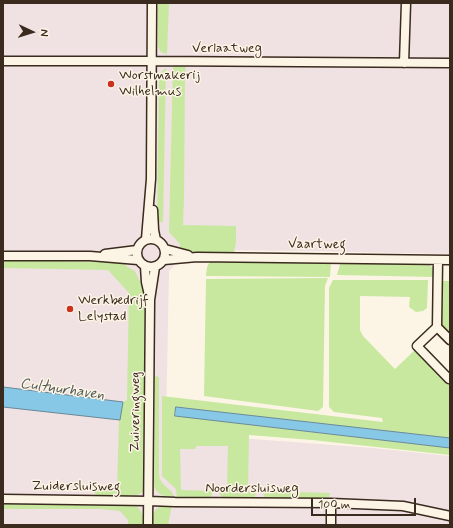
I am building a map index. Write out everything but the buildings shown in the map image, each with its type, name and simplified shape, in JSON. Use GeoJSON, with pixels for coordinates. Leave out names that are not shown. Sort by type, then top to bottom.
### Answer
{"type":"FeatureCollection","features":[{"type":"Feature","properties":{"kind":"street"},"geometry":{"type":"LineString","coordinates":[[152,3],[151,179],[156,240]]}},
{"type":"Feature","properties":{"kind":"street"},"geometry":{"type":"LineString","coordinates":[[404,63],[406,3]]}},
{"type":"Feature","properties":{"kind":"street","name":"Verlaatweg"},"geometry":{"type":"LineString","coordinates":[[3,61],[450,63]]}},
{"type":"Feature","properties":{"kind":"street"},"geometry":{"type":"LineString","coordinates":[[146,239],[151,179]]}},
{"type":"Feature","properties":{"kind":"street"},"geometry":{"type":"LineString","coordinates":[[146,239],[156,240],[162,244],[165,249],[164,260],[155,267],[150,268],[141,264],[138,260],[137,250],[140,243],[146,239]]}},
{"type":"Feature","properties":{"kind":"street","name":"Vaartweg"},"geometry":{"type":"LineString","coordinates":[[165,249],[197,257]]}},
{"type":"Feature","properties":{"kind":"street"},"geometry":{"type":"LineString","coordinates":[[90,256],[137,250]]}},
{"type":"Feature","properties":{"kind":"street"},"geometry":{"type":"LineString","coordinates":[[3,256],[90,256],[138,260]]}},
{"type":"Feature","properties":{"kind":"street","name":"Vaartweg"},"geometry":{"type":"LineString","coordinates":[[164,260],[197,257],[450,260]]}},
{"type":"Feature","properties":{"kind":"street"},"geometry":{"type":"LineString","coordinates":[[438,260],[437,327],[417,346],[449,379],[450,378]]}},
{"type":"Feature","properties":{"kind":"street","name":"Zuiveringweg"},"geometry":{"type":"LineString","coordinates":[[145,266],[146,282],[150,300]]}},
{"type":"Feature","properties":{"kind":"street","name":"Zuiveringweg"},"geometry":{"type":"LineString","coordinates":[[148,525],[150,300],[155,267]]}},
{"type":"Feature","properties":{"kind":"street"},"geometry":{"type":"LineString","coordinates":[[437,327],[450,340]]}},
{"type":"Feature","properties":{"kind":"street","name":"Zuidersluisweg"},"geometry":{"type":"LineString","coordinates":[[3,499],[149,501]]}},
{"type":"Feature","properties":{"kind":"street","name":"Noordersluisweg"},"geometry":{"type":"LineString","coordinates":[[149,501],[331,503],[403,506],[450,516]]}},
{"type":"Feature","properties":{"kind":"street"},"geometry":{"type":"LineString","coordinates":[[331,503],[331,525]]}},
{"type":"Feature","properties":{"kind":"shaded area"},"geometry":{"type":"Polygon","coordinates":[[[3,3],[450,3],[450,254],[189,250],[169,271],[166,423],[199,435],[373,448],[450,456],[450,525],[3,525],[3,3]]]}},
{"type":"Feature","properties":{"kind":"green space"},"geometry":{"type":"Polygon","coordinates":[[[158,3],[169,3],[167,54],[163,53],[159,49],[158,45],[158,3]]]}},
{"type":"Feature","properties":{"kind":"green space"},"geometry":{"type":"Polygon","coordinates":[[[173,64],[186,64],[183,225],[236,226],[236,243],[234,252],[191,252],[180,250],[180,244],[169,232],[173,64]]]}},
{"type":"Feature","properties":{"kind":"green space"},"geometry":{"type":"Polygon","coordinates":[[[166,68],[163,222],[157,222],[159,74],[166,68]]]}},
{"type":"Feature","properties":{"kind":"green space"},"geometry":{"type":"Polygon","coordinates":[[[3,260],[110,262],[125,264],[135,271],[140,282],[144,284],[143,492],[135,496],[96,495],[92,490],[117,489],[119,421],[123,402],[127,400],[129,293],[108,270],[3,268],[3,260]]]}},
{"type":"Feature","properties":{"kind":"green space"},"geometry":{"type":"Polygon","coordinates":[[[212,261],[331,263],[330,277],[206,276],[208,265],[212,261]]]}},
{"type":"Feature","properties":{"kind":"green space"},"geometry":{"type":"Polygon","coordinates":[[[427,263],[434,269],[434,277],[337,275],[340,264],[427,263]]]}},
{"type":"Feature","properties":{"kind":"green space"},"geometry":{"type":"Polygon","coordinates":[[[328,278],[325,286],[323,407],[318,411],[204,396],[206,279],[328,278]]]}},
{"type":"Feature","properties":{"kind":"green space"},"geometry":{"type":"Polygon","coordinates":[[[333,280],[428,280],[427,308],[423,311],[416,312],[409,307],[410,297],[360,296],[360,330],[363,336],[395,369],[418,347],[428,349],[450,373],[450,438],[176,407],[175,416],[450,448],[450,455],[312,440],[249,435],[248,491],[256,492],[254,498],[224,498],[220,495],[219,490],[227,491],[228,446],[196,446],[195,449],[180,449],[181,490],[212,491],[212,495],[209,498],[177,498],[176,489],[162,476],[162,396],[383,422],[382,418],[334,412],[329,407],[329,288],[333,280]]]}},
{"type":"Feature","properties":{"kind":"green space"},"geometry":{"type":"Polygon","coordinates":[[[440,281],[450,281],[450,334],[441,325],[440,281]]]}},
{"type":"Feature","properties":{"kind":"green space"},"geometry":{"type":"Polygon","coordinates":[[[155,376],[159,377],[159,475],[161,481],[172,492],[174,497],[161,495],[154,485],[155,376]]]}},
{"type":"Feature","properties":{"kind":"green space"},"geometry":{"type":"Polygon","coordinates":[[[263,491],[330,493],[329,497],[324,499],[268,498],[264,497],[263,491]]]}},
{"type":"Feature","properties":{"kind":"green space"},"geometry":{"type":"Polygon","coordinates":[[[3,502],[134,504],[142,513],[144,525],[128,525],[128,520],[120,511],[101,509],[3,509],[3,502]]]}},
{"type":"Feature","properties":{"kind":"green space"},"geometry":{"type":"Polygon","coordinates":[[[164,505],[172,505],[168,525],[152,525],[154,512],[164,505]]]}},
{"type":"Feature","properties":{"kind":"water"},"geometry":{"type":"Polygon","coordinates":[[[3,387],[123,402],[120,420],[3,407],[3,387]]]}},
{"type":"Feature","properties":{"kind":"water"},"geometry":{"type":"Polygon","coordinates":[[[176,407],[450,438],[450,448],[175,416],[176,407]]]}},
{"type":"Feature","properties":{"kind":"place","name":"Worstmakerij Wilhelmus"},"geometry":{"type":"Point","coordinates":[111,84]}},
{"type":"Feature","properties":{"kind":"place","name":"Werkbedrijf Lelystad"},"geometry":{"type":"Point","coordinates":[70,309]}},
{"type":"Feature","properties":{"kind":"water label","name":"Cultuurhaven"},"geometry":{"type":"Point","coordinates":[62,390]}}]}
